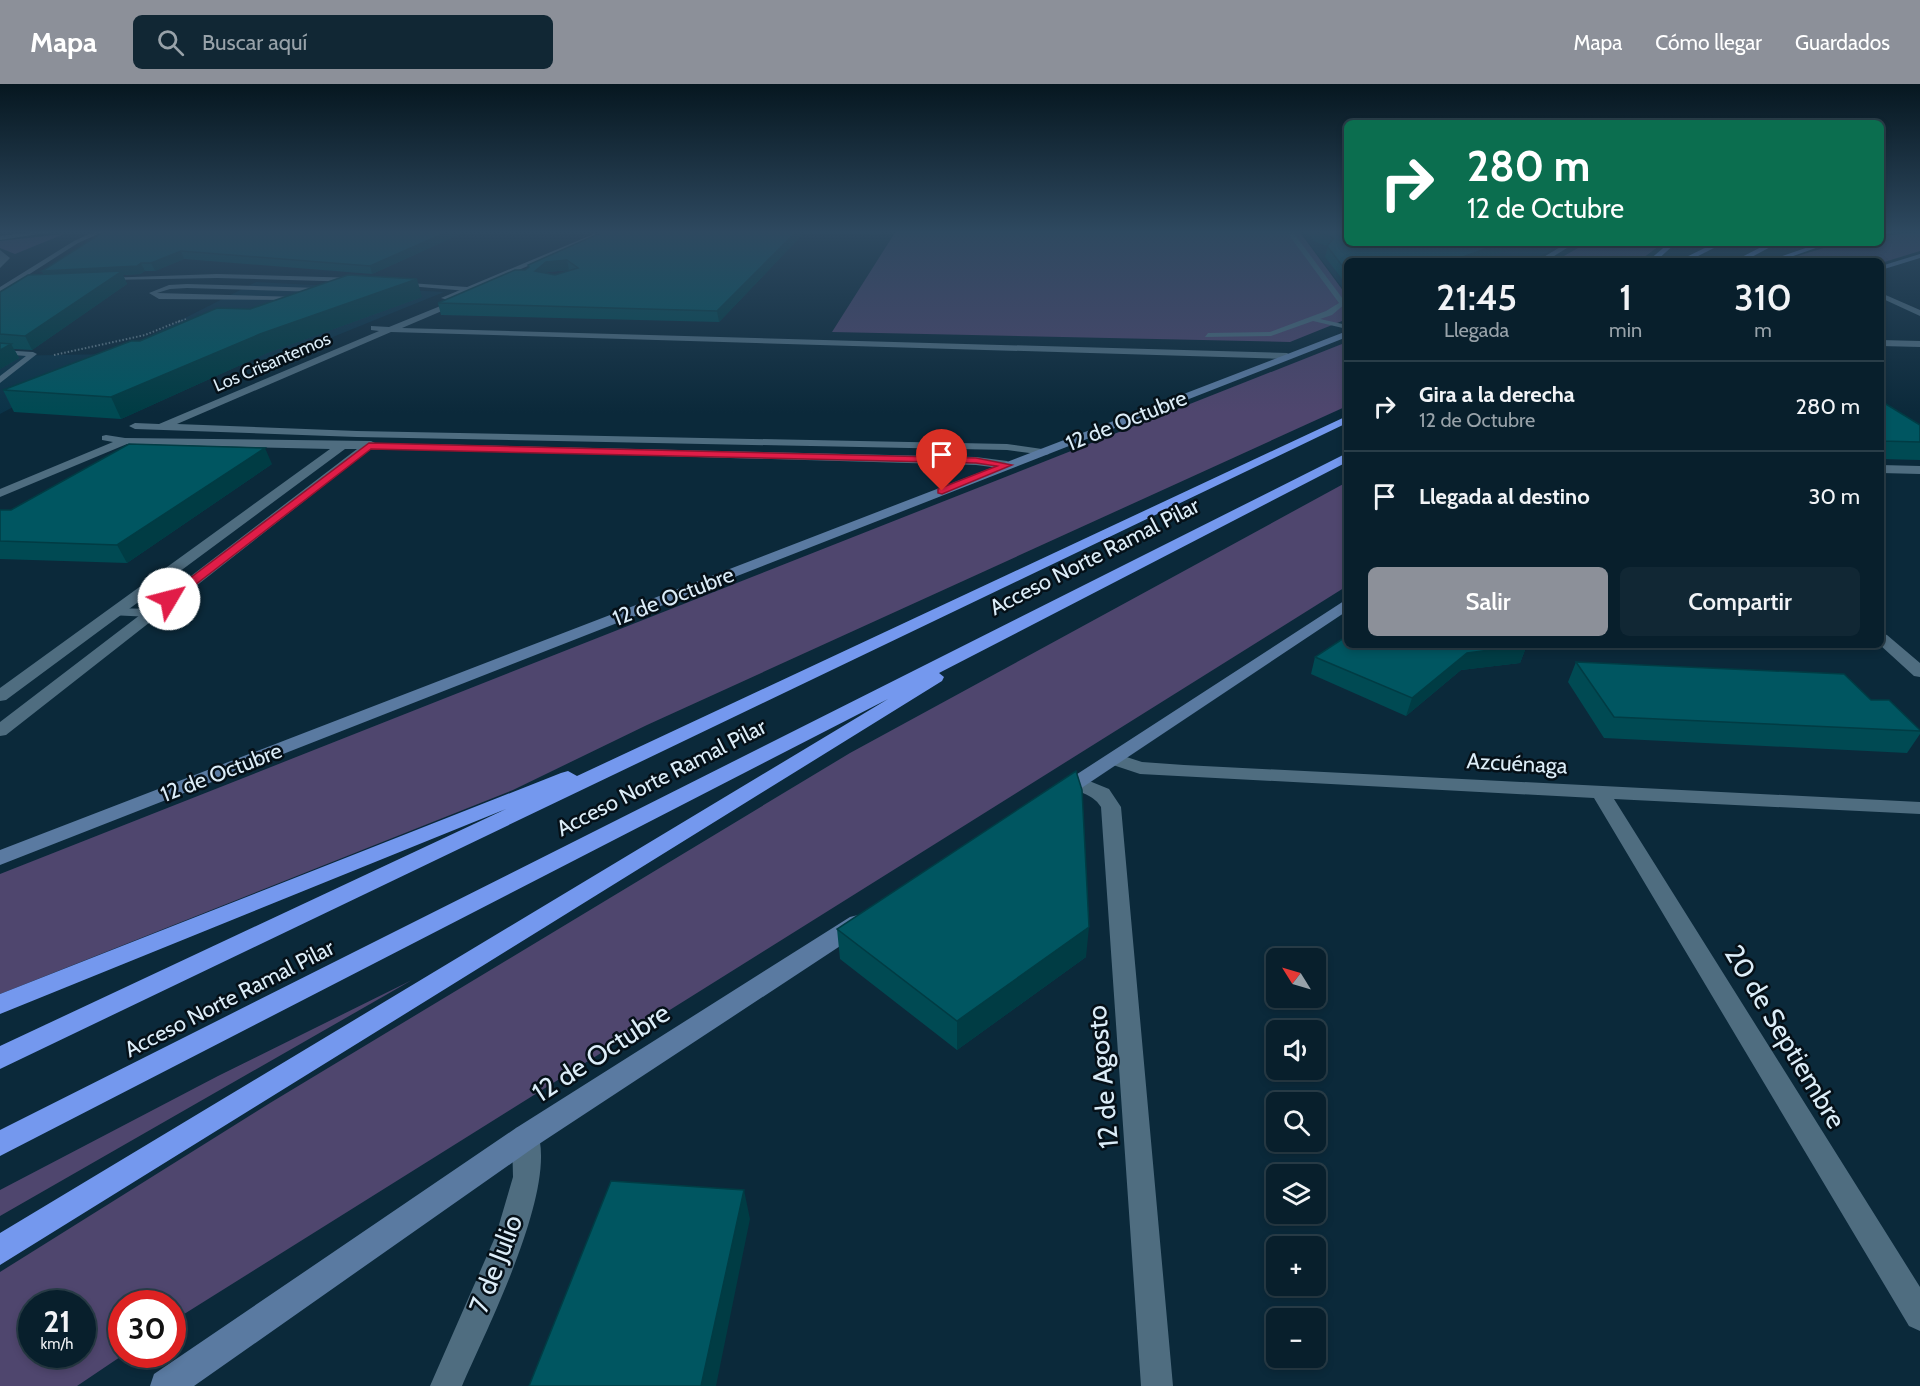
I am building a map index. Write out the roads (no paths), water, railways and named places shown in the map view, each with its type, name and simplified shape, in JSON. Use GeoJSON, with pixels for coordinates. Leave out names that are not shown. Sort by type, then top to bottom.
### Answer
{"type":"FeatureCollection","features":[{"type":"Feature","properties":{"kind":"highway","name":"Acceso Norte Ramal Pilar"},"geometry":{"type":"LineString","coordinates":[[0,1058],[1344,420]]}},
{"type":"Feature","properties":{"kind":"highway","name":"Acceso Norte Ramal Pilar"},"geometry":{"type":"LineString","coordinates":[[0,1144],[1344,459]]}},
{"type":"Feature","properties":{"kind":"highway"},"geometry":{"type":"LineString","coordinates":[[0,1250],[1058,603]]}},
{"type":"Feature","properties":{"kind":"highway"},"geometry":{"type":"LineString","coordinates":[[0,1004],[737,709]]}},
{"type":"Feature","properties":{"kind":"street","name":"Los Crisantemos"},"geometry":{"type":"LineString","coordinates":[[0,481],[461,292]]}},
{"type":"Feature","properties":{"kind":"street","name":"Los Crisantemos"},"geometry":{"type":"LineString","coordinates":[[0,493],[481,292]]}},
{"type":"Feature","properties":{"kind":"street"},"geometry":{"type":"LineString","coordinates":[[1884,296],[1920,313]]}},
{"type":"Feature","properties":{"kind":"street"},"geometry":{"type":"LineString","coordinates":[[374,328],[1287,356]]}},
{"type":"Feature","properties":{"kind":"street","name":"12 de Octubre"},"geometry":{"type":"LineString","coordinates":[[0,858],[1344,335]]}},
{"type":"Feature","properties":{"kind":"street"},"geometry":{"type":"LineString","coordinates":[[1884,343],[1920,344]]}},
{"type":"Feature","properties":{"kind":"street"},"geometry":{"type":"LineString","coordinates":[[135,426],[357,434],[1007,447],[1045,452]]}},
{"type":"Feature","properties":{"kind":"street"},"geometry":{"type":"LineString","coordinates":[[0,696],[357,434]]}},
{"type":"Feature","properties":{"kind":"street"},"geometry":{"type":"LineString","coordinates":[[0,731],[382,434]]}},
{"type":"Feature","properties":{"kind":"street"},"geometry":{"type":"LineString","coordinates":[[106,438],[125,441],[976,460],[1008,465]]}},
{"type":"Feature","properties":{"kind":"street"},"geometry":{"type":"LineString","coordinates":[[807,456],[813,442]]}},
{"type":"Feature","properties":{"kind":"street"},"geometry":{"type":"LineString","coordinates":[[1884,469],[1920,470]]}},
{"type":"Feature","properties":{"kind":"street"},"geometry":{"type":"LineString","coordinates":[[1037,808],[1344,606]]}},
{"type":"Feature","properties":{"kind":"street"},"geometry":{"type":"LineString","coordinates":[[1884,641],[1920,672]]}},
{"type":"Feature","properties":{"kind":"street","name":"Azcuénaga"},"geometry":{"type":"LineString","coordinates":[[1114,759],[1140,768],[1184,771],[1599,790],[1920,808]]}},
{"type":"Feature","properties":{"kind":"street","name":"12 de Agosto"},"geometry":{"type":"LineString","coordinates":[[1077,782],[1102,792],[1111,807],[1157,1386]]}},
{"type":"Feature","properties":{"kind":"street","name":"20 de Septiembre"},"geometry":{"type":"LineString","coordinates":[[1599,790],[1920,1315]]}},
{"type":"Feature","properties":{"kind":"street","name":"12 de Octubre"},"geometry":{"type":"LineString","coordinates":[[166,1386],[526,1137],[877,911]]}},
{"type":"Feature","properties":{"kind":"street","name":"7 de Julio"},"geometry":{"type":"LineString","coordinates":[[446,1386],[510,1236],[527,1177],[526,1137]]}},
{"type":"Feature","properties":{"kind":"lane"},"geometry":{"type":"LineString","coordinates":[[156,292],[152,293],[159,297],[292,299],[314,292]]}},
{"type":"Feature","properties":{"kind":"lane"},"geometry":{"type":"LineString","coordinates":[[1208,335],[1271,334],[1329,313],[1343,303],[1335,292]]}},
{"type":"Feature","properties":{"kind":"lane"},"geometry":{"type":"LineString","coordinates":[[236,307],[257,299]]}},
{"type":"Feature","properties":{"kind":"lane"},"geometry":{"type":"LineString","coordinates":[[1313,319],[1344,326]]}},
{"type":"Feature","properties":{"kind":"lane"},"geometry":{"type":"LineString","coordinates":[[0,352],[33,354],[0,380]]}},
{"type":"Feature","properties":{"kind":"lane"},"geometry":{"type":"LineString","coordinates":[[114,612],[150,613]]}}]}
